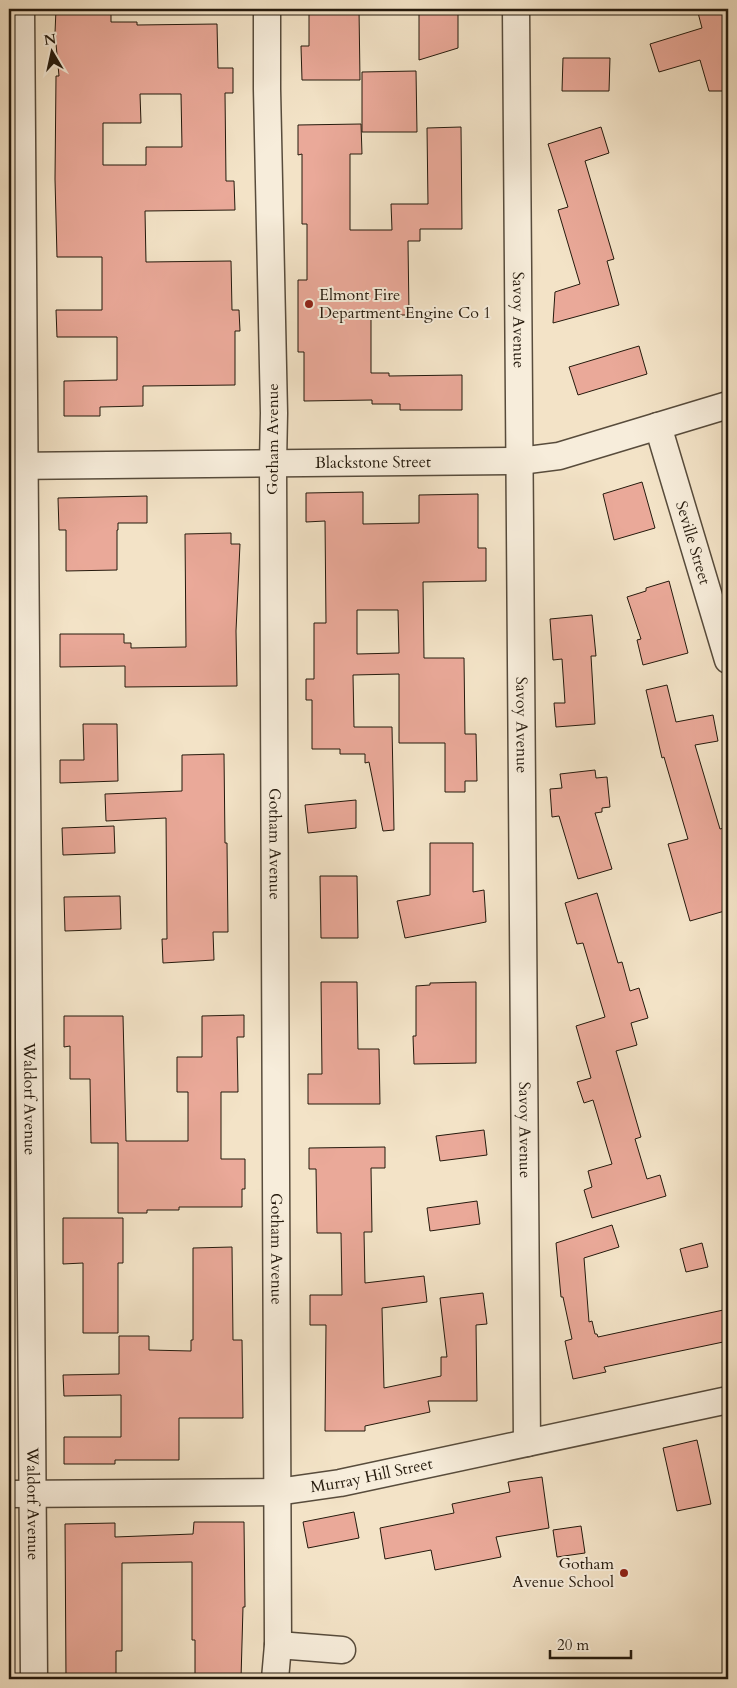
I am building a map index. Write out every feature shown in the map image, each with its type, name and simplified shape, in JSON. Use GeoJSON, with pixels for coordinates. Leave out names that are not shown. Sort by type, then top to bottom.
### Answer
{"type":"FeatureCollection","features":[{"type":"Feature","properties":{"kind":"street","name":"Waldorf Avenue"},"geometry":{"type":"LineString","coordinates":[[22,9],[16,466],[21,1494],[34,1679]]}},
{"type":"Feature","properties":{"kind":"street","name":"Gotham Avenue"},"geometry":{"type":"LineString","coordinates":[[267,9],[274,413],[278,1492],[278,1645],[275,1679]]}},
{"type":"Feature","properties":{"kind":"street","name":"Savoy Avenue"},"geometry":{"type":"LineString","coordinates":[[516,9],[527,1443]]}},
{"type":"Feature","properties":{"kind":"street","name":"Blackstone Street"},"geometry":{"type":"LineString","coordinates":[[16,466],[520,462],[558,456],[728,405]]}},
{"type":"Feature","properties":{"kind":"street","name":"Seville Street"},"geometry":{"type":"LineString","coordinates":[[658,426],[728,660]]}},
{"type":"Feature","properties":{"kind":"street","name":"Murray Hill Street"},"geometry":{"type":"LineString","coordinates":[[21,1494],[278,1492],[340,1483],[728,1400]]}},
{"type":"Feature","properties":{"kind":"street"},"geometry":{"type":"LineString","coordinates":[[278,1645],[342,1650]]}},
{"type":"Feature","properties":{"kind":"building"},"geometry":{"type":"Polygon","coordinates":[[[56,9],[111,9],[111,22],[137,22],[137,25],[217,24],[218,68],[233,68],[233,93],[225,93],[226,181],[234,181],[235,210],[145,211],[146,262],[231,261],[232,310],[239,310],[240,331],[235,331],[235,385],[143,386],[143,406],[100,407],[100,416],[64,416],[64,381],[117,380],[117,337],[57,337],[56,310],[102,310],[102,257],[57,257],[55,179],[56,76],[59,76],[55,33],[56,9]],[[140,94],[141,123],[103,123],[103,165],[146,165],[146,147],[182,147],[181,94],[140,94]]]}},
{"type":"Feature","properties":{"kind":"building"},"geometry":{"type":"Polygon","coordinates":[[[309,9],[359,9],[360,80],[302,80],[301,46],[309,46],[309,9]]]}},
{"type":"Feature","properties":{"kind":"building"},"geometry":{"type":"Polygon","coordinates":[[[419,9],[458,9],[458,48],[419,60],[419,9]]]}},
{"type":"Feature","properties":{"kind":"building"},"geometry":{"type":"Polygon","coordinates":[[[697,9],[728,9],[728,91],[709,91],[700,60],[659,72],[650,44],[702,28],[697,9]]]}},
{"type":"Feature","properties":{"kind":"building"},"geometry":{"type":"Polygon","coordinates":[[[563,58],[610,58],[609,91],[562,91],[563,58]]]}},
{"type":"Feature","properties":{"kind":"building"},"geometry":{"type":"Polygon","coordinates":[[[416,71],[417,132],[362,132],[362,72],[416,71]]]}},
{"type":"Feature","properties":{"kind":"building"},"geometry":{"type":"Polygon","coordinates":[[[361,124],[362,154],[350,154],[350,230],[392,230],[391,204],[428,204],[427,128],[461,127],[462,229],[420,229],[420,241],[408,241],[409,315],[371,315],[371,373],[389,373],[389,376],[462,375],[462,410],[400,410],[400,404],[372,404],[372,400],[304,401],[304,352],[298,352],[298,280],[307,280],[307,224],[302,224],[302,154],[298,155],[298,125],[361,124]]]}},
{"type":"Feature","properties":{"kind":"building"},"geometry":{"type":"Polygon","coordinates":[[[601,127],[609,153],[585,161],[614,259],[607,261],[619,305],[553,323],[555,292],[580,284],[558,210],[568,207],[548,144],[601,127]]]}},
{"type":"Feature","properties":{"kind":"building"},"geometry":{"type":"Polygon","coordinates":[[[639,346],[647,374],[578,395],[569,367],[639,346]]]}},
{"type":"Feature","properties":{"kind":"building"},"geometry":{"type":"Polygon","coordinates":[[[642,482],[655,528],[614,540],[603,494],[642,482]]]}},
{"type":"Feature","properties":{"kind":"building"},"geometry":{"type":"Polygon","coordinates":[[[363,492],[363,524],[419,523],[419,495],[478,494],[478,548],[486,548],[486,581],[423,582],[424,658],[464,658],[465,734],[476,734],[477,781],[465,781],[465,792],[445,792],[445,743],[399,743],[399,674],[353,675],[354,727],[392,727],[394,830],[383,831],[369,762],[365,763],[365,754],[340,754],[340,749],[312,749],[312,700],[306,700],[306,679],[314,679],[314,623],[326,623],[325,521],[306,522],[306,493],[363,492]],[[357,610],[357,654],[399,653],[398,610],[357,610]]]}},
{"type":"Feature","properties":{"kind":"building"},"geometry":{"type":"Polygon","coordinates":[[[147,496],[147,523],[118,523],[117,570],[66,571],[66,530],[59,530],[58,498],[147,496]]]}},
{"type":"Feature","properties":{"kind":"building"},"geometry":{"type":"Polygon","coordinates":[[[231,533],[231,544],[240,544],[236,631],[237,686],[125,687],[125,666],[60,667],[60,634],[124,634],[124,643],[131,643],[131,648],[186,647],[185,534],[231,533]]]}},
{"type":"Feature","properties":{"kind":"building"},"geometry":{"type":"Polygon","coordinates":[[[669,581],[688,653],[643,665],[637,640],[641,639],[627,597],[646,591],[646,588],[669,581]]]}},
{"type":"Feature","properties":{"kind":"building"},"geometry":{"type":"Polygon","coordinates":[[[592,615],[596,656],[591,656],[595,724],[556,727],[554,703],[565,703],[562,659],[553,660],[550,619],[592,615]]]}},
{"type":"Feature","properties":{"kind":"building"},"geometry":{"type":"Polygon","coordinates":[[[667,685],[676,722],[713,715],[718,741],[695,745],[720,829],[728,827],[728,910],[690,921],[668,844],[688,839],[664,757],[662,758],[646,690],[667,685]]]}},
{"type":"Feature","properties":{"kind":"building"},"geometry":{"type":"Polygon","coordinates":[[[83,724],[117,724],[118,781],[60,783],[60,760],[84,760],[83,724]]]}},
{"type":"Feature","properties":{"kind":"building"},"geometry":{"type":"Polygon","coordinates":[[[224,754],[228,932],[213,932],[214,960],[163,963],[162,939],[167,939],[166,818],[106,821],[105,794],[182,791],[182,755],[224,754]]]}},
{"type":"Feature","properties":{"kind":"building"},"geometry":{"type":"Polygon","coordinates":[[[595,770],[596,778],[607,777],[610,807],[602,808],[602,812],[595,813],[612,869],[578,879],[559,816],[552,817],[550,789],[562,788],[560,774],[595,770]]]}},
{"type":"Feature","properties":{"kind":"building"},"geometry":{"type":"Polygon","coordinates":[[[356,800],[356,828],[308,833],[305,805],[356,800]]]}},
{"type":"Feature","properties":{"kind":"building"},"geometry":{"type":"Polygon","coordinates":[[[114,826],[115,853],[63,855],[62,828],[114,826]]]}},
{"type":"Feature","properties":{"kind":"building"},"geometry":{"type":"Polygon","coordinates":[[[430,843],[473,843],[473,892],[484,890],[486,922],[405,938],[397,901],[430,895],[430,843]]]}},
{"type":"Feature","properties":{"kind":"building"},"geometry":{"type":"Polygon","coordinates":[[[320,876],[357,876],[358,938],[321,938],[320,876]]]}},
{"type":"Feature","properties":{"kind":"building"},"geometry":{"type":"Polygon","coordinates":[[[597,893],[618,963],[622,962],[630,991],[639,988],[648,1018],[631,1023],[637,1045],[616,1051],[641,1137],[635,1139],[647,1179],[660,1175],[666,1196],[592,1218],[584,1190],[592,1187],[588,1171],[612,1164],[593,1100],[584,1103],[577,1082],[591,1078],[576,1026],[605,1017],[583,943],[577,944],[565,903],[597,893]]]}},
{"type":"Feature","properties":{"kind":"building"},"geometry":{"type":"Polygon","coordinates":[[[120,896],[121,929],[65,931],[64,897],[120,896]]]}},
{"type":"Feature","properties":{"kind":"building"},"geometry":{"type":"Polygon","coordinates":[[[321,982],[357,982],[358,1049],[379,1049],[380,1104],[308,1104],[308,1074],[322,1074],[321,982]]]}},
{"type":"Feature","properties":{"kind":"building"},"geometry":{"type":"Polygon","coordinates":[[[476,982],[476,1063],[414,1064],[413,1036],[416,1036],[416,986],[430,985],[430,983],[476,982]]]}},
{"type":"Feature","properties":{"kind":"building"},"geometry":{"type":"Polygon","coordinates":[[[244,1015],[244,1037],[237,1037],[238,1092],[221,1092],[221,1159],[245,1159],[245,1189],[242,1189],[242,1207],[179,1207],[179,1210],[147,1210],[147,1213],[118,1213],[118,1143],[91,1143],[90,1079],[70,1079],[70,1046],[64,1047],[64,1016],[123,1016],[126,1141],[188,1141],[188,1092],[177,1092],[177,1057],[202,1057],[202,1016],[244,1015]]]}},
{"type":"Feature","properties":{"kind":"building"},"geometry":{"type":"Polygon","coordinates":[[[484,1130],[487,1155],[440,1161],[436,1136],[484,1130]]]}},
{"type":"Feature","properties":{"kind":"building"},"geometry":{"type":"Polygon","coordinates":[[[385,1147],[385,1168],[371,1168],[372,1232],[364,1232],[365,1283],[424,1276],[427,1302],[382,1308],[384,1388],[441,1376],[441,1357],[447,1357],[440,1298],[483,1293],[487,1324],[476,1325],[477,1401],[428,1401],[430,1412],[365,1426],[365,1431],[325,1431],[326,1325],[310,1325],[310,1295],[342,1295],[341,1233],[317,1233],[316,1169],[309,1169],[309,1148],[385,1147]]]}},
{"type":"Feature","properties":{"kind":"building"},"geometry":{"type":"Polygon","coordinates":[[[477,1201],[480,1224],[430,1231],[427,1208],[477,1201]]]}},
{"type":"Feature","properties":{"kind":"building"},"geometry":{"type":"Polygon","coordinates":[[[63,1218],[123,1218],[123,1263],[118,1263],[118,1333],[83,1333],[83,1263],[63,1264],[63,1218]]]}},
{"type":"Feature","properties":{"kind":"building"},"geometry":{"type":"Polygon","coordinates":[[[612,1225],[619,1247],[584,1258],[589,1322],[592,1321],[595,1334],[598,1337],[728,1309],[728,1341],[604,1367],[606,1372],[573,1379],[565,1341],[572,1339],[563,1297],[561,1297],[556,1243],[612,1225]]]}},
{"type":"Feature","properties":{"kind":"building"},"geometry":{"type":"Polygon","coordinates":[[[702,1243],[708,1267],[686,1272],[680,1249],[702,1243]]]}},
{"type":"Feature","properties":{"kind":"building"},"geometry":{"type":"Polygon","coordinates":[[[232,1247],[233,1340],[242,1340],[243,1418],[179,1418],[179,1460],[115,1460],[115,1464],[64,1464],[64,1437],[121,1437],[121,1395],[64,1396],[63,1375],[119,1374],[119,1336],[149,1336],[149,1350],[191,1351],[191,1340],[193,1340],[193,1248],[232,1247]]]}},
{"type":"Feature","properties":{"kind":"building"},"geometry":{"type":"Polygon","coordinates":[[[697,1440],[711,1504],[677,1511],[663,1448],[697,1440]]]}},
{"type":"Feature","properties":{"kind":"building"},"geometry":{"type":"Polygon","coordinates":[[[542,1477],[549,1528],[496,1537],[501,1557],[435,1570],[431,1550],[385,1559],[380,1528],[454,1513],[452,1504],[510,1492],[508,1482],[542,1477]]]}},
{"type":"Feature","properties":{"kind":"building"},"geometry":{"type":"Polygon","coordinates":[[[354,1512],[359,1538],[308,1548],[303,1522],[354,1512]]]}},
{"type":"Feature","properties":{"kind":"building"},"geometry":{"type":"Polygon","coordinates":[[[194,1522],[244,1522],[245,1607],[243,1607],[241,1679],[195,1679],[195,1640],[192,1640],[192,1562],[122,1563],[122,1651],[116,1651],[116,1679],[66,1679],[65,1524],[115,1523],[115,1537],[193,1534],[194,1522]]]}},
{"type":"Feature","properties":{"kind":"building"},"geometry":{"type":"Polygon","coordinates":[[[581,1526],[585,1553],[557,1557],[553,1530],[581,1526]]]}},
{"type":"Feature","properties":{"kind":"place","name":"Elmont Fire Department Engine Co 1"},"geometry":{"type":"Point","coordinates":[309,304]}},
{"type":"Feature","properties":{"kind":"place","name":"Gotham Avenue School"},"geometry":{"type":"Point","coordinates":[624,1573]}}]}
